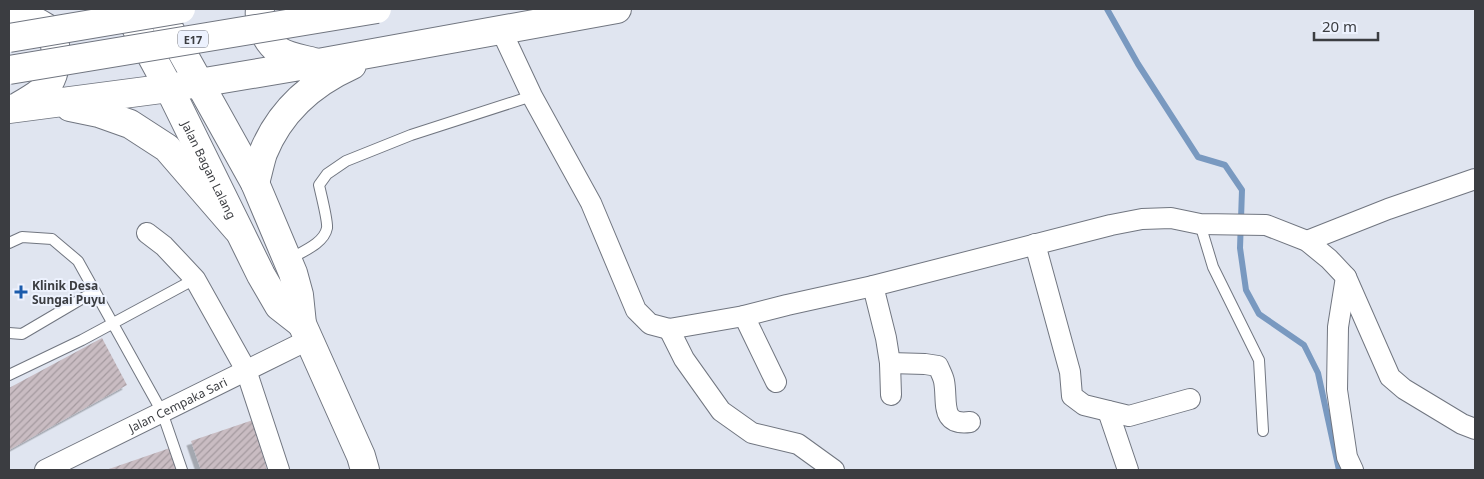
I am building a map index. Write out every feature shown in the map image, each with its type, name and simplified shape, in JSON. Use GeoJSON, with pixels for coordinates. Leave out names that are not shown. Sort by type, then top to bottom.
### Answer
{"type":"FeatureCollection","features":[{"type":"Feature","properties":{"kind":"main road","name":"Jalan Bagan Lalang"},"geometry":{"type":"LineString","coordinates":[[126,9],[169,88],[237,229],[279,306],[306,332]]}},
{"type":"Feature","properties":{"kind":"main road","name":"Jalan Bagan Lalang"},"geometry":{"type":"LineString","coordinates":[[158,9],[255,183],[288,260],[299,295],[306,332],[362,456],[365,470]]}},
{"type":"Feature","properties":{"kind":"main road"},"geometry":{"type":"LineString","coordinates":[[9,38],[181,9]]}},
{"type":"Feature","properties":{"kind":"main road"},"geometry":{"type":"LineString","coordinates":[[260,9],[265,35],[280,51],[318,63]]}},
{"type":"Feature","properties":{"kind":"main road","name":"E17"},"geometry":{"type":"LineString","coordinates":[[9,70],[377,9]]}},
{"type":"Feature","properties":{"kind":"main road"},"geometry":{"type":"LineString","coordinates":[[13,108],[169,88],[617,9]]}},
{"type":"Feature","properties":{"kind":"main road"},"geometry":{"type":"LineString","coordinates":[[9,12],[24,16],[47,28],[56,46],[55,68],[46,88],[13,108]]}},
{"type":"Feature","properties":{"kind":"main road"},"geometry":{"type":"LineString","coordinates":[[255,183],[263,153],[275,131],[299,98],[329,75],[381,52]]}},
{"type":"Feature","properties":{"kind":"main road"},"geometry":{"type":"LineString","coordinates":[[53,104],[99,113],[130,124],[167,148],[237,229]]}},
{"type":"Feature","properties":{"kind":"street"},"geometry":{"type":"LineString","coordinates":[[501,30],[532,96],[591,203],[636,310],[650,324],[669,329],[744,316],[873,286],[1110,225],[1170,218],[1206,225],[1266,225],[1307,242],[1329,259],[1346,277],[1390,376],[1404,389],[1462,424],[1475,429]]}},
{"type":"Feature","properties":{"kind":"street"},"geometry":{"type":"LineString","coordinates":[[1307,242],[1388,208],[1475,179]]}},
{"type":"Feature","properties":{"kind":"street"},"geometry":{"type":"LineString","coordinates":[[146,233],[164,246],[195,279],[246,370],[278,470]]}},
{"type":"Feature","properties":{"kind":"street"},"geometry":{"type":"LineString","coordinates":[[1035,244],[1070,372],[1072,396],[1084,406],[1129,416],[1190,399]]}},
{"type":"Feature","properties":{"kind":"street"},"geometry":{"type":"LineString","coordinates":[[1346,277],[1338,327],[1337,390],[1347,457],[1353,470]]}},
{"type":"Feature","properties":{"kind":"street"},"geometry":{"type":"LineString","coordinates":[[873,286],[886,338],[890,363],[891,395]]}},
{"type":"Feature","properties":{"kind":"street"},"geometry":{"type":"LineString","coordinates":[[744,316],[776,382]]}},
{"type":"Feature","properties":{"kind":"street"},"geometry":{"type":"LineString","coordinates":[[669,329],[684,359],[721,411],[752,434],[798,444],[834,470]]}},
{"type":"Feature","properties":{"kind":"street","name":"Jalan Cempaka Sari"},"geometry":{"type":"LineString","coordinates":[[45,470],[79,462],[162,412],[246,370],[306,332]]}},
{"type":"Feature","properties":{"kind":"street"},"geometry":{"type":"LineString","coordinates":[[890,363],[938,366],[944,379],[947,414],[952,420],[962,423],[970,422]]}},
{"type":"Feature","properties":{"kind":"street"},"geometry":{"type":"LineString","coordinates":[[1108,411],[1128,470]]}},
{"type":"Feature","properties":{"kind":"lane"},"geometry":{"type":"LineString","coordinates":[[288,260],[313,246],[322,238],[327,227],[319,185],[327,174],[346,160],[411,136],[532,96]]}},
{"type":"Feature","properties":{"kind":"lane"},"geometry":{"type":"LineString","coordinates":[[1206,225],[1213,267],[1259,360],[1264,431]]}},
{"type":"Feature","properties":{"kind":"lane"},"geometry":{"type":"LineString","coordinates":[[9,244],[22,237],[52,239],[78,261],[162,412],[182,470]]}},
{"type":"Feature","properties":{"kind":"lane"},"geometry":{"type":"LineString","coordinates":[[9,375],[82,340],[195,279]]}},
{"type":"Feature","properties":{"kind":"lane"},"geometry":{"type":"LineString","coordinates":[[9,333],[22,334],[95,291]]}},
{"type":"Feature","properties":{"kind":"building"},"geometry":{"type":"Polygon","coordinates":[[[102,338],[127,385],[9,450],[9,388],[102,338]]]}},
{"type":"Feature","properties":{"kind":"building"},"geometry":{"type":"Polygon","coordinates":[[[253,420],[267,470],[201,470],[191,441],[253,420]]]}},
{"type":"Feature","properties":{"kind":"building"},"geometry":{"type":"Polygon","coordinates":[[[170,448],[177,470],[106,470],[170,448]]]}},
{"type":"Feature","properties":{"kind":"waterway"},"geometry":{"type":"LineString","coordinates":[[1107,9],[1138,64],[1198,157],[1225,165],[1242,190],[1240,248],[1246,290],[1259,314],[1304,345],[1318,373],[1339,470]]}},
{"type":"Feature","properties":{"kind":"place","name":"Klinik Desa Sungai Puyu"},"geometry":{"type":"Point","coordinates":[21,292]}}]}
